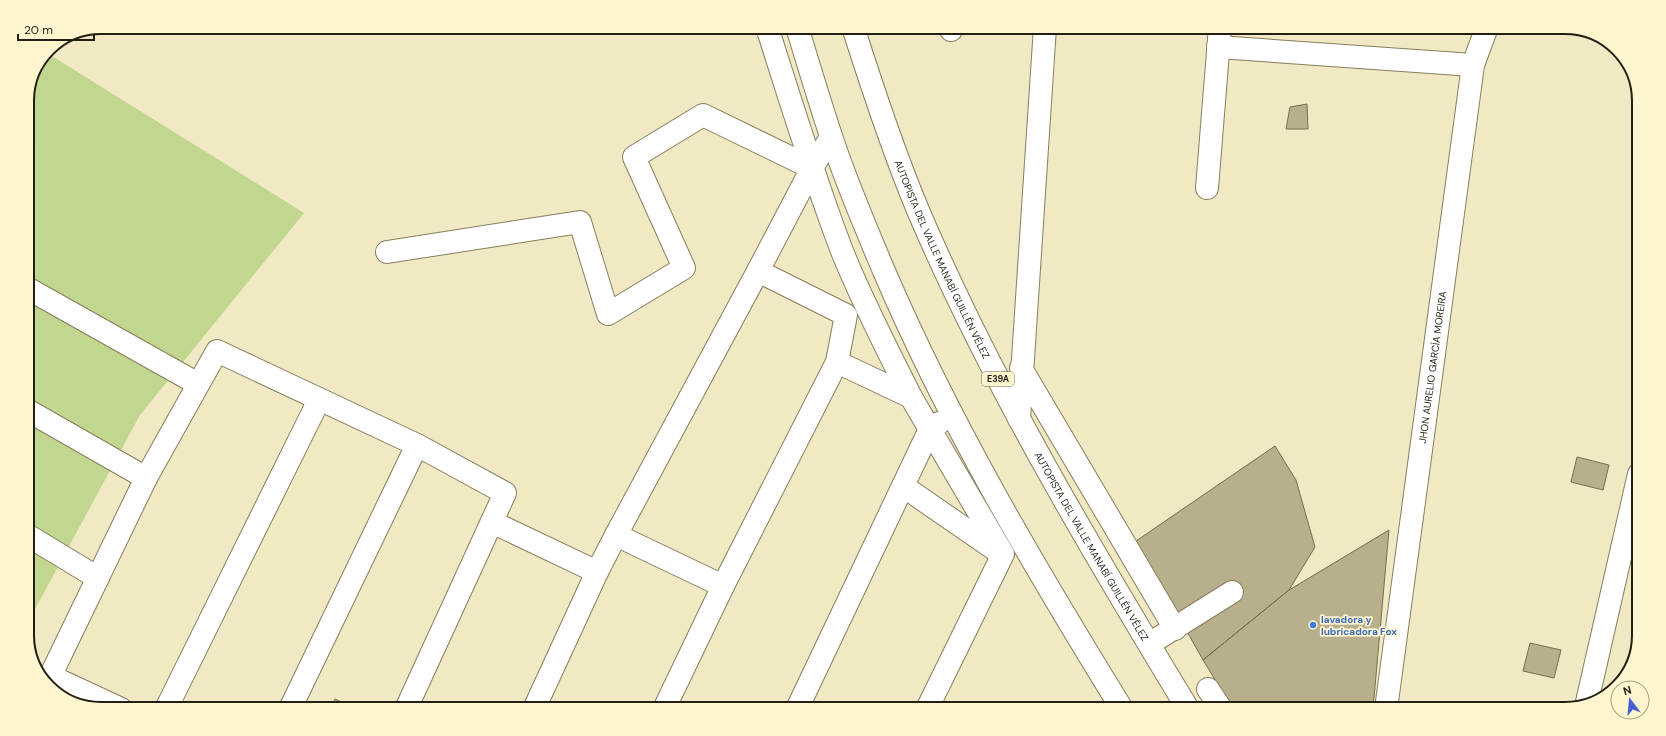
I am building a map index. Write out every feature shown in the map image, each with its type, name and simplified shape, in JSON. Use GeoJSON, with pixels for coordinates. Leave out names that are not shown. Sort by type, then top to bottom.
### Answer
{"type":"FeatureCollection","features":[{"type":"Feature","properties":{"kind":"street"},"geometry":{"type":"LineString","coordinates":[[770,34],[812,168],[843,252],[870,313],[911,397],[1003,554]]}},
{"type":"Feature","properties":{"kind":"street"},"geometry":{"type":"LineString","coordinates":[[799,34],[831,138],[885,272],[952,413],[1023,544],[1069,624],[1118,702]]}},
{"type":"Feature","properties":{"kind":"street","name":"AUTOPISTA DEL VALLE MANABÍ GUILLÉN VÉLEZ"},"geometry":{"type":"LineString","coordinates":[[855,34],[886,130],[920,214],[967,319],[1019,419],[1076,521],[1184,702]]}},
{"type":"Feature","properties":{"kind":"street"},"geometry":{"type":"LineString","coordinates":[[1019,419],[1021,368],[1045,34]]}},
{"type":"Feature","properties":{"kind":"street","name":"JHON AURELIO GARCÍA MOREIRA"},"geometry":{"type":"LineString","coordinates":[[1387,702],[1473,65],[1484,34]]}},
{"type":"Feature","properties":{"kind":"street"},"geometry":{"type":"LineString","coordinates":[[1207,188],[1219,37],[1473,65]]}},
{"type":"Feature","properties":{"kind":"street"},"geometry":{"type":"LineString","coordinates":[[387,252],[580,222],[608,314],[684,268],[634,157],[703,114],[812,168]]}},
{"type":"Feature","properties":{"kind":"street"},"geometry":{"type":"LineString","coordinates":[[537,702],[597,572],[616,535],[812,168],[831,138]]}},
{"type":"Feature","properties":{"kind":"street"},"geometry":{"type":"LineString","coordinates":[[667,702],[723,586],[837,362],[846,315],[758,271]]}},
{"type":"Feature","properties":{"kind":"street"},"geometry":{"type":"LineString","coordinates":[[34,292],[198,384]]}},
{"type":"Feature","properties":{"kind":"street"},"geometry":{"type":"LineString","coordinates":[[50,678],[146,478],[217,351],[417,445],[505,493],[409,702]]}},
{"type":"Feature","properties":{"kind":"street"},"geometry":{"type":"LineString","coordinates":[[837,362],[911,397]]}},
{"type":"Feature","properties":{"kind":"street"},"geometry":{"type":"LineString","coordinates":[[1021,368],[1174,629]]}},
{"type":"Feature","properties":{"kind":"street"},"geometry":{"type":"LineString","coordinates":[[169,702],[319,400]]}},
{"type":"Feature","properties":{"kind":"street"},"geometry":{"type":"LineString","coordinates":[[800,702],[930,429],[952,413]]}},
{"type":"Feature","properties":{"kind":"street"},"geometry":{"type":"LineString","coordinates":[[34,414],[146,478]]}},
{"type":"Feature","properties":{"kind":"street"},"geometry":{"type":"LineString","coordinates":[[293,702],[417,445]]}},
{"type":"Feature","properties":{"kind":"street"},"geometry":{"type":"LineString","coordinates":[[903,486],[1003,554]]}},
{"type":"Feature","properties":{"kind":"street"},"geometry":{"type":"LineString","coordinates":[[1588,698],[1632,505]]}},
{"type":"Feature","properties":{"kind":"street"},"geometry":{"type":"LineString","coordinates":[[492,522],[597,572]]}},
{"type":"Feature","properties":{"kind":"street"},"geometry":{"type":"LineString","coordinates":[[616,535],[723,586]]}},
{"type":"Feature","properties":{"kind":"street"},"geometry":{"type":"LineString","coordinates":[[34,539],[98,578]]}},
{"type":"Feature","properties":{"kind":"street"},"geometry":{"type":"LineString","coordinates":[[930,702],[1003,554],[1023,544]]}},
{"type":"Feature","properties":{"kind":"street"},"geometry":{"type":"LineString","coordinates":[[1149,644],[1232,592]]}},
{"type":"Feature","properties":{"kind":"street"},"geometry":{"type":"LineString","coordinates":[[54,682],[104,702]]}},
{"type":"Feature","properties":{"kind":"street"},"geometry":{"type":"LineString","coordinates":[[1208,689],[1216,702]]}},
{"type":"Feature","properties":{"kind":"green space"},"geometry":{"type":"Polygon","coordinates":[[[52,56],[304,213],[140,415],[34,611],[34,96],[36,84],[41,71],[52,56]]]}},
{"type":"Feature","properties":{"kind":"building"},"geometry":{"type":"Polygon","coordinates":[[[1307,104],[1308,129],[1286,129],[1290,107],[1307,104]]]}},
{"type":"Feature","properties":{"kind":"building"},"geometry":{"type":"Polygon","coordinates":[[[1275,446],[1296,480],[1315,547],[1289,590],[1203,660],[1136,541],[1275,446]]]}},
{"type":"Feature","properties":{"kind":"building"},"geometry":{"type":"Polygon","coordinates":[[[1577,457],[1609,465],[1603,490],[1571,482],[1577,457]]]}},
{"type":"Feature","properties":{"kind":"building","name":"lavadora y lubricadora Fox"},"geometry":{"type":"Polygon","coordinates":[[[1389,530],[1374,702],[1229,702],[1203,660],[1289,590],[1389,530]]]}},
{"type":"Feature","properties":{"kind":"building"},"geometry":{"type":"Polygon","coordinates":[[[1530,643],[1561,650],[1554,678],[1523,671],[1530,643]]]}},
{"type":"Feature","properties":{"kind":"building"},"geometry":{"type":"Polygon","coordinates":[[[335,699],[341,702],[334,702],[335,699]]]}},
{"type":"Feature","properties":{"kind":"place","name":"lavadora y lubricadora Fox"},"geometry":{"type":"Point","coordinates":[1313,625]}}]}
